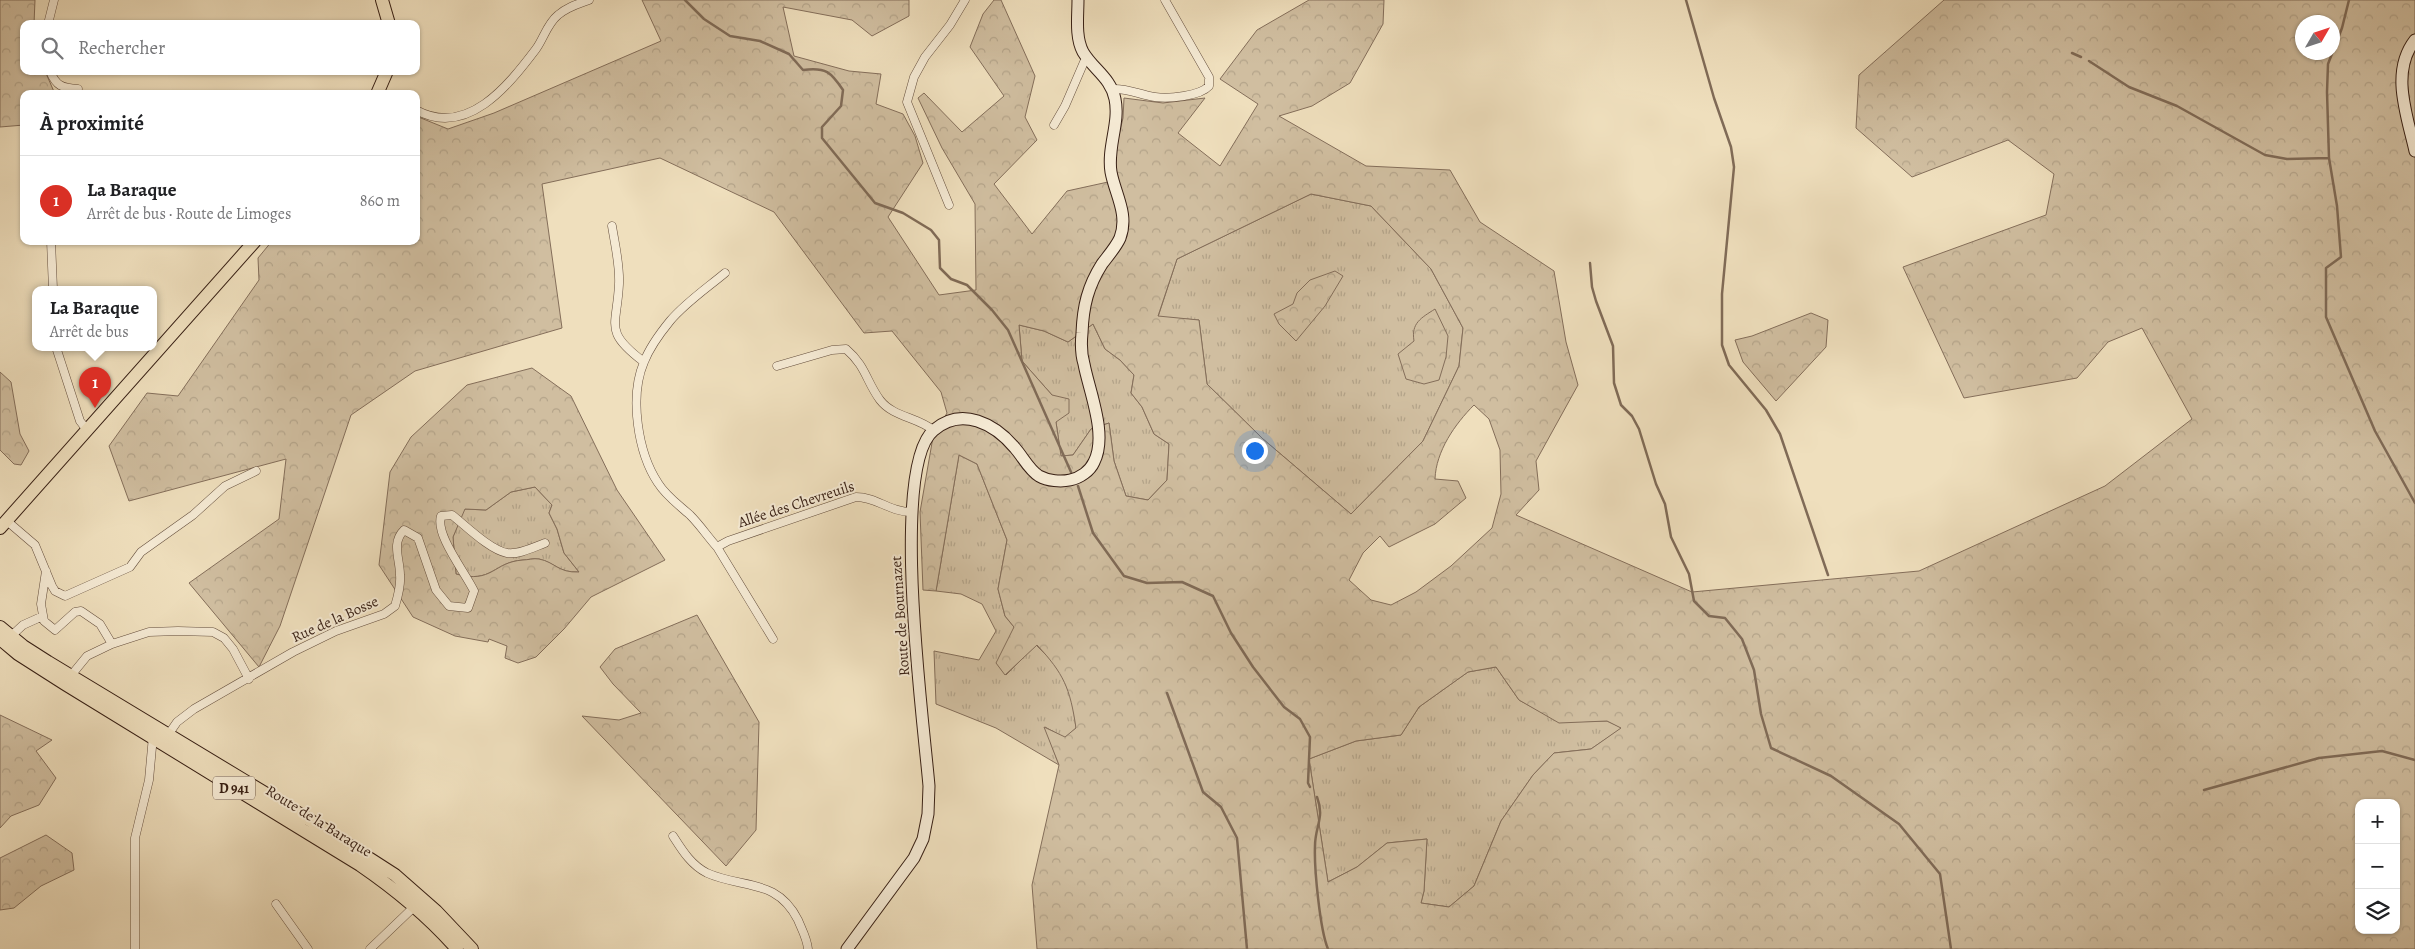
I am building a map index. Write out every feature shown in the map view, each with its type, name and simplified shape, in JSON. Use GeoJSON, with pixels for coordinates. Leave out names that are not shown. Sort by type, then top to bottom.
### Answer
{"type":"FeatureCollection","features":[{"type":"Feature","properties":{"kind":"main road"},"geometry":{"type":"LineString","coordinates":[[382,0],[388,20]]}},
{"type":"Feature","properties":{"kind":"main road"},"geometry":{"type":"LineString","coordinates":[[382,90],[386,75]]}},
{"type":"Feature","properties":{"kind":"main road"},"geometry":{"type":"LineString","coordinates":[[157,351],[250,245]]}},
{"type":"Feature","properties":{"kind":"main road"},"geometry":{"type":"LineString","coordinates":[[3,525],[157,351]]}},
{"type":"Feature","properties":{"kind":"main road","name":"D 941"},"geometry":{"type":"LineString","coordinates":[[0,627],[4,638]]}},
{"type":"Feature","properties":{"kind":"main road","name":"Route de la Baraque"},"geometry":{"type":"LineString","coordinates":[[4,638],[154,739],[418,902],[472,949]]}},
{"type":"Feature","properties":{"kind":"main road","name":"Route de la Baraque"},"geometry":{"type":"LineString","coordinates":[[68,680],[97,697],[112,700],[308,819],[395,875],[457,949]]}},
{"type":"Feature","properties":{"kind":"street"},"geometry":{"type":"LineString","coordinates":[[49,20],[54,0]]}},
{"type":"Feature","properties":{"kind":"street"},"geometry":{"type":"LineString","coordinates":[[420,111],[445,120],[463,116],[483,107],[507,84],[537,48],[549,24],[559,14],[589,0]]}},
{"type":"Feature","properties":{"kind":"street"},"geometry":{"type":"LineString","coordinates":[[949,205],[907,102],[908,93],[921,63],[965,0]]}},
{"type":"Feature","properties":{"kind":"street"},"geometry":{"type":"LineString","coordinates":[[777,366],[832,350],[846,349],[859,360],[880,400],[891,410],[924,423],[933,430],[947,422],[962,418],[975,419],[1003,435],[1039,476],[1052,480],[1066,481],[1077,478],[1087,472],[1095,461],[1099,445],[1097,422],[1083,361],[1084,298],[1092,280],[1120,238],[1124,215],[1110,170],[1110,153],[1117,114],[1112,89],[1104,76],[1088,58],[1080,43],[1078,0]]}},
{"type":"Feature","properties":{"kind":"street"},"geometry":{"type":"LineString","coordinates":[[1112,89],[1126,88],[1155,97],[1167,97],[1196,93],[1205,90],[1209,86],[1209,77],[1165,0]]}},
{"type":"Feature","properties":{"kind":"street"},"geometry":{"type":"LineString","coordinates":[[2415,40],[2407,52],[2402,68],[2402,87],[2415,151]]}},
{"type":"Feature","properties":{"kind":"street"},"geometry":{"type":"LineString","coordinates":[[1054,125],[1065,106],[1084,62],[1088,58]]}},
{"type":"Feature","properties":{"kind":"street"},"geometry":{"type":"LineString","coordinates":[[52,75],[54,81],[63,88],[78,89]]}},
{"type":"Feature","properties":{"kind":"street"},"geometry":{"type":"LineString","coordinates":[[612,226],[619,271],[615,326],[620,341],[644,362]]}},
{"type":"Feature","properties":{"kind":"street"},"geometry":{"type":"LineString","coordinates":[[51,245],[53,286]]}},
{"type":"Feature","properties":{"kind":"street"},"geometry":{"type":"LineString","coordinates":[[724,273],[670,320],[644,362],[639,381],[637,415],[639,440],[647,464],[669,497],[691,516],[717,547],[773,639]]}},
{"type":"Feature","properties":{"kind":"street"},"geometry":{"type":"LineString","coordinates":[[57,351],[80,422],[87,430]]}},
{"type":"Feature","properties":{"kind":"street","name":"Route de Bournazet"},"geometry":{"type":"LineString","coordinates":[[846,949],[914,858],[923,838],[928,814],[929,786],[912,594],[912,512],[920,450],[924,441],[933,430]]}},
{"type":"Feature","properties":{"kind":"street"},"geometry":{"type":"LineString","coordinates":[[3,525],[35,545],[55,591],[65,596],[130,567],[142,552],[193,515],[225,486],[256,471]]}},
{"type":"Feature","properties":{"kind":"street","name":"Allée des Chevreuils"},"geometry":{"type":"LineString","coordinates":[[717,547],[728,541],[856,497],[866,497],[898,512],[912,512]]}},
{"type":"Feature","properties":{"kind":"street","name":"Rue de la Bosse"},"geometry":{"type":"LineString","coordinates":[[168,734],[177,722],[194,709],[249,680],[293,652],[336,631],[384,614],[395,606],[401,576],[397,543],[398,536],[404,530],[418,538],[436,590],[449,606],[460,608],[468,608],[474,591],[467,575],[450,550],[438,523],[441,516],[452,515],[488,544],[507,553],[518,553],[545,543]]}},
{"type":"Feature","properties":{"kind":"street"},"geometry":{"type":"LineString","coordinates":[[46,571],[43,583],[44,621],[55,630],[75,612],[84,613],[100,624],[112,644]]}},
{"type":"Feature","properties":{"kind":"street"},"geometry":{"type":"LineString","coordinates":[[4,638],[23,625],[43,616]]}},
{"type":"Feature","properties":{"kind":"street"},"geometry":{"type":"LineString","coordinates":[[68,680],[87,656],[112,644],[149,632],[213,632],[224,638],[233,649],[249,680]]}},
{"type":"Feature","properties":{"kind":"street"},"geometry":{"type":"LineString","coordinates":[[135,949],[135,838],[150,780],[154,739],[152,724]]}},
{"type":"Feature","properties":{"kind":"street"},"geometry":{"type":"LineString","coordinates":[[673,836],[688,858],[706,872],[765,889],[780,896],[792,908],[807,941],[808,949]]}},
{"type":"Feature","properties":{"kind":"street"},"geometry":{"type":"LineString","coordinates":[[370,949],[418,902]]}},
{"type":"Feature","properties":{"kind":"street"},"geometry":{"type":"LineString","coordinates":[[276,904],[308,949]]}},
{"type":"Feature","properties":{"kind":"green space"},"geometry":{"type":"Polygon","coordinates":[[[0,0],[35,0],[34,20],[20,20],[20,75],[47,75],[53,90],[20,90],[20,125],[0,127],[0,0]]]}},
{"type":"Feature","properties":{"kind":"green space"},"geometry":{"type":"Polygon","coordinates":[[[642,0],[909,0],[909,16],[872,36],[852,20],[783,7],[794,56],[849,71],[881,74],[876,104],[903,114],[915,136],[923,163],[888,217],[939,295],[976,290],[975,204],[942,148],[918,98],[924,93],[962,132],[1004,96],[970,47],[983,14],[994,0],[1001,0],[1035,76],[1025,117],[1037,140],[994,184],[1032,234],[1067,191],[1108,182],[1123,118],[1124,98],[1163,103],[1205,98],[1178,133],[1220,166],[1258,104],[1220,79],[1257,30],[1309,0],[1384,0],[1383,24],[1350,83],[1312,106],[1279,116],[1366,166],[1450,170],[1480,222],[1554,271],[1566,342],[1578,385],[1536,461],[1539,490],[1516,515],[1692,592],[1919,571],[2105,486],[2192,419],[2142,328],[2108,342],[2077,378],[1964,398],[1903,267],[2046,215],[2054,174],[2008,140],[1912,177],[1856,128],[1859,75],[1944,0],[2415,0],[2415,949],[1037,949],[1032,885],[1059,765],[1044,727],[1065,737],[1076,728],[1071,702],[1060,673],[1037,645],[1005,675],[996,663],[1014,627],[1005,616],[998,589],[1007,540],[977,464],[959,455],[936,591],[923,590],[920,512],[933,437],[947,413],[941,392],[892,331],[864,333],[774,212],[660,158],[542,184],[562,328],[415,371],[351,415],[280,626],[259,667],[189,583],[279,519],[286,459],[129,501],[109,446],[147,393],[178,396],[259,280],[258,258],[269,245],[420,245],[420,118],[448,129],[494,113],[661,41],[642,0]],[[1311,194],[1177,259],[1158,316],[1199,320],[1207,384],[1263,439],[1351,514],[1423,441],[1459,366],[1463,328],[1431,269],[1371,206],[1311,194]],[[1093,324],[1068,342],[1044,331],[1019,325],[1022,361],[1052,395],[1069,399],[1069,413],[1056,422],[1061,456],[1073,455],[1091,429],[1109,423],[1114,461],[1126,496],[1148,500],[1167,480],[1169,444],[1154,434],[1142,407],[1131,393],[1134,375],[1120,360],[1105,349],[1093,324]],[[1474,405],[1454,429],[1439,458],[1435,479],[1458,481],[1466,498],[1435,524],[1389,547],[1380,536],[1363,553],[1349,580],[1371,600],[1391,605],[1416,592],[1451,566],[1492,528],[1501,494],[1500,450],[1489,419],[1474,405]],[[1496,667],[1468,672],[1419,707],[1401,735],[1356,741],[1309,759],[1328,882],[1357,867],[1387,843],[1427,839],[1424,891],[1421,903],[1449,907],[1474,886],[1501,821],[1533,775],[1554,753],[1591,749],[1621,728],[1607,721],[1559,723],[1519,700],[1496,667]]]}},
{"type":"Feature","properties":{"kind":"green space"},"geometry":{"type":"Polygon","coordinates":[[[1311,194],[1371,206],[1431,269],[1463,328],[1459,366],[1423,441],[1351,514],[1263,439],[1207,384],[1199,320],[1158,317],[1177,259],[1311,194]]]}},
{"type":"Feature","properties":{"kind":"green space"},"geometry":{"type":"Polygon","coordinates":[[[1335,271],[1343,276],[1325,306],[1296,341],[1279,324],[1274,314],[1293,304],[1297,293],[1310,280],[1335,271]]]}},
{"type":"Feature","properties":{"kind":"green space"},"geometry":{"type":"Polygon","coordinates":[[[1435,309],[1448,336],[1446,357],[1439,380],[1424,384],[1406,379],[1398,354],[1414,341],[1414,330],[1418,322],[1435,309]]]}},
{"type":"Feature","properties":{"kind":"green space"},"geometry":{"type":"Polygon","coordinates":[[[1811,313],[1828,320],[1826,347],[1776,401],[1743,362],[1735,340],[1752,336],[1811,313]]]}},
{"type":"Feature","properties":{"kind":"green space"},"geometry":{"type":"Polygon","coordinates":[[[1093,324],[1105,349],[1120,360],[1134,375],[1131,393],[1142,407],[1154,434],[1169,444],[1167,480],[1148,500],[1126,496],[1114,461],[1109,423],[1091,429],[1073,455],[1061,456],[1052,395],[1022,361],[1019,325],[1044,331],[1068,342],[1093,324]]]}},
{"type":"Feature","properties":{"kind":"green space"},"geometry":{"type":"Polygon","coordinates":[[[532,368],[571,396],[617,490],[665,560],[591,597],[564,629],[536,657],[518,663],[505,658],[507,646],[489,639],[488,642],[455,636],[413,617],[379,565],[390,472],[411,437],[467,385],[532,368]],[[535,487],[511,492],[486,510],[465,509],[453,537],[456,574],[478,576],[505,564],[535,559],[544,560],[566,571],[579,572],[564,553],[557,529],[549,513],[552,505],[535,487]]]}},
{"type":"Feature","properties":{"kind":"green space"},"geometry":{"type":"Polygon","coordinates":[[[0,372],[11,382],[20,434],[29,451],[21,465],[14,464],[0,450],[0,372]]]}},
{"type":"Feature","properties":{"kind":"green space"},"geometry":{"type":"Polygon","coordinates":[[[959,455],[977,464],[1007,540],[998,589],[1005,616],[1014,627],[1006,675],[1036,645],[1058,667],[1072,699],[1076,728],[1065,738],[1045,727],[1059,765],[996,728],[936,704],[934,651],[979,660],[996,631],[982,604],[961,594],[936,591],[959,455]]]}},
{"type":"Feature","properties":{"kind":"green space"},"geometry":{"type":"Polygon","coordinates":[[[535,487],[552,505],[549,513],[557,529],[564,553],[579,572],[566,571],[545,561],[535,559],[505,564],[478,576],[456,574],[453,537],[464,509],[486,510],[511,492],[535,487]]]}},
{"type":"Feature","properties":{"kind":"green space"},"geometry":{"type":"Polygon","coordinates":[[[697,615],[759,722],[756,830],[726,866],[582,716],[619,720],[641,713],[613,684],[600,667],[615,649],[697,615]]]}},
{"type":"Feature","properties":{"kind":"green space"},"geometry":{"type":"Polygon","coordinates":[[[1496,667],[1519,700],[1559,722],[1607,721],[1622,728],[1591,749],[1554,753],[1533,775],[1501,821],[1474,886],[1449,907],[1421,903],[1424,891],[1427,839],[1387,843],[1357,867],[1328,882],[1309,759],[1356,741],[1401,735],[1419,707],[1468,672],[1496,667]]]}},
{"type":"Feature","properties":{"kind":"green space"},"geometry":{"type":"Polygon","coordinates":[[[0,715],[52,740],[36,751],[56,778],[39,805],[11,816],[0,828],[0,715]]]}},
{"type":"Feature","properties":{"kind":"green space"},"geometry":{"type":"Polygon","coordinates":[[[46,835],[72,853],[74,870],[41,886],[14,908],[0,910],[0,858],[46,835]]]}},
{"type":"Feature","properties":{"kind":"waterway"},"geometry":{"type":"LineString","coordinates":[[685,0],[704,19],[730,36],[760,41],[789,54],[803,70],[823,70],[835,79],[843,90],[841,106],[822,127],[822,138],[875,203],[903,213],[931,230],[939,240],[940,268],[951,279],[967,285],[992,310],[1008,330],[1071,472]]}},
{"type":"Feature","properties":{"kind":"waterway"},"geometry":{"type":"LineString","coordinates":[[1686,0],[1714,98],[1731,147],[1734,167],[1722,294],[1722,345],[1729,365],[1766,410],[1780,434],[1828,575]]}},
{"type":"Feature","properties":{"kind":"waterway"},"geometry":{"type":"LineString","coordinates":[[2349,0],[2342,28],[2328,64],[2329,158],[2337,206],[2341,257],[2326,268],[2326,317],[2375,431],[2415,503]]}},
{"type":"Feature","properties":{"kind":"waterway"},"geometry":{"type":"LineString","coordinates":[[2072,53],[2081,57]]}},
{"type":"Feature","properties":{"kind":"waterway"},"geometry":{"type":"LineString","coordinates":[[2089,61],[2129,87],[2177,106],[2265,155],[2287,159],[2329,158]]}},
{"type":"Feature","properties":{"kind":"waterway"},"geometry":{"type":"LineString","coordinates":[[1590,263],[1592,287],[1613,346],[1614,383],[1621,405],[1632,416],[1639,429],[1656,484],[1665,504],[1671,537],[1689,574],[1694,601],[1709,616],[1725,618],[1742,639],[1754,670],[1761,714],[1771,748],[1831,776],[1899,824],[1940,874],[1951,949]]}},
{"type":"Feature","properties":{"kind":"waterway"},"geometry":{"type":"LineString","coordinates":[[1078,486],[1093,533],[1124,576],[1147,583],[1182,582],[1213,596],[1231,633],[1253,667],[1284,707],[1300,719],[1310,737],[1308,783],[1310,787]]}},
{"type":"Feature","properties":{"kind":"waterway"},"geometry":{"type":"LineString","coordinates":[[1167,693],[1203,792],[1221,807],[1237,838],[1247,949]]}},
{"type":"Feature","properties":{"kind":"waterway"},"geometry":{"type":"LineString","coordinates":[[2204,790],[2319,758],[2382,751],[2415,760]]}},
{"type":"Feature","properties":{"kind":"waterway"},"geometry":{"type":"LineString","coordinates":[[1317,797],[1320,811],[1315,839],[1315,869],[1320,914],[1328,949]]}},
{"type":"Feature","properties":{"kind":"place","name":"La Baraque"},"geometry":{"type":"Point","coordinates":[95,408]}}]}
